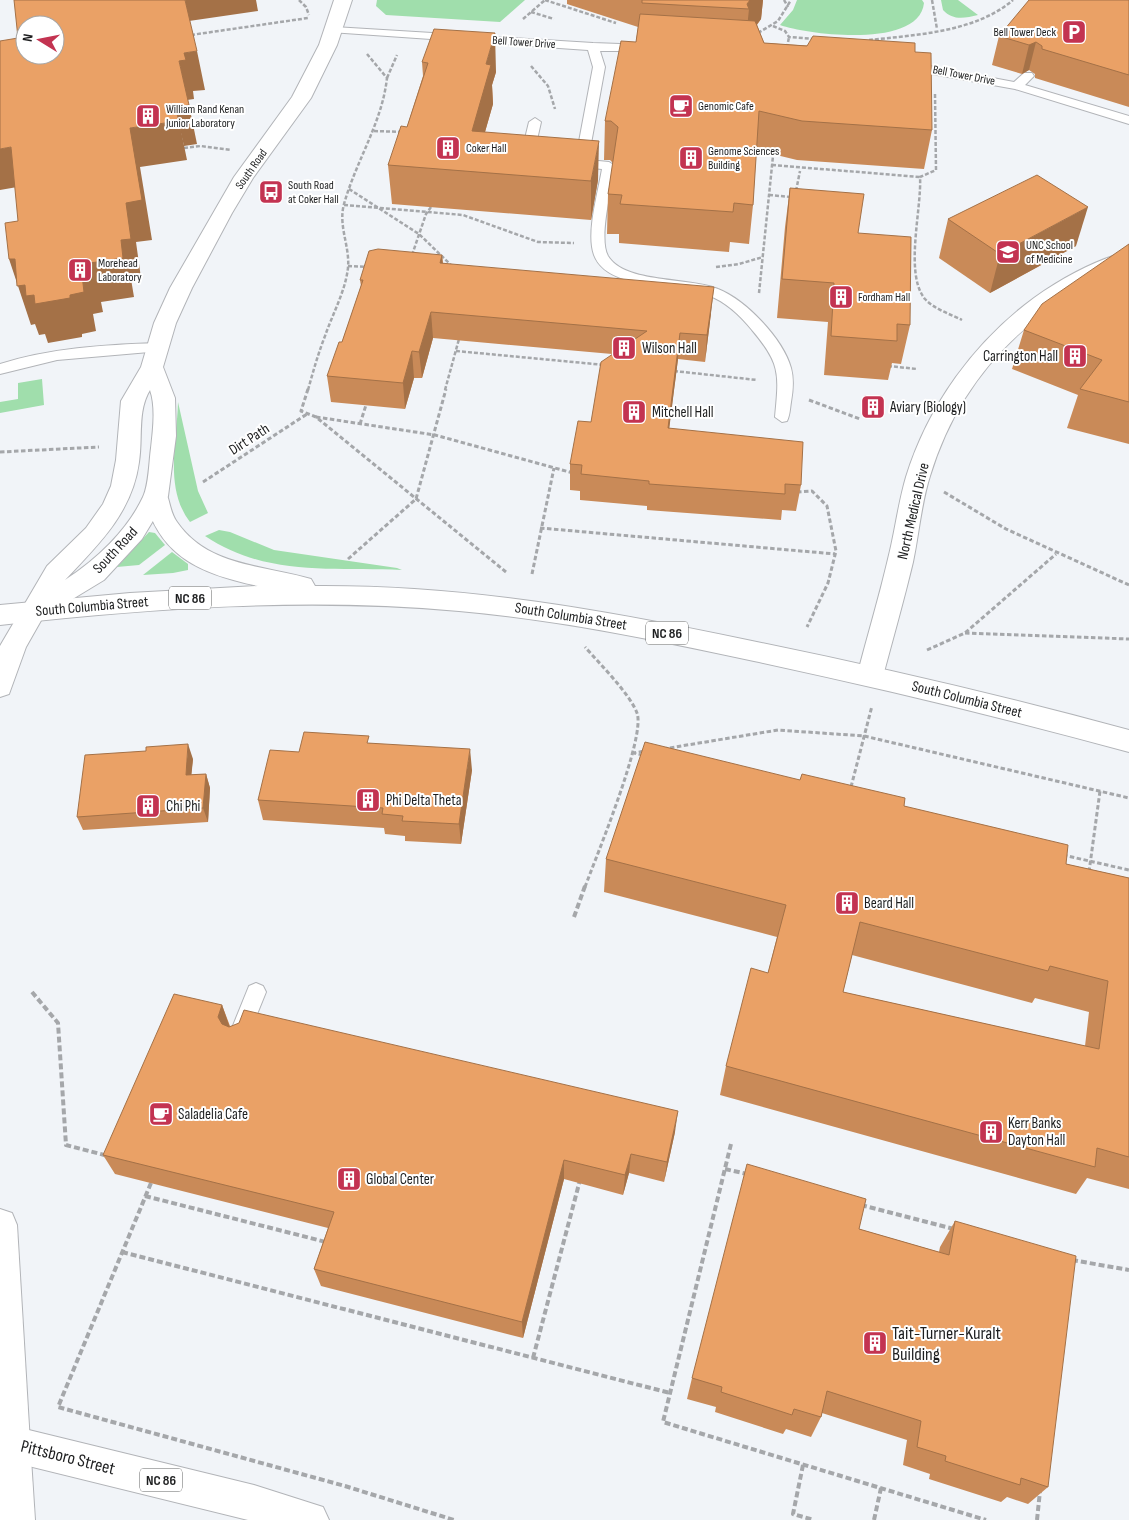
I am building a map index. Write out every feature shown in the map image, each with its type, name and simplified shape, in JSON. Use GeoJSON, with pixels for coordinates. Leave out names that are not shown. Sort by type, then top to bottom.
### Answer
{"type":"FeatureCollection","features":[{"type":"Feature","properties":{"kind":"main road","name":"South Road"},"geometry":{"type":"LineString","coordinates":[[35,611],[56,573],[95,534],[114,507],[123,486],[128,460],[132,402],[154,358],[164,323],[201,249],[244,177],[301,98],[334,30],[343,0]]}},
{"type":"Feature","properties":{"kind":"main road","name":"North Medical Drive"},"geometry":{"type":"LineString","coordinates":[[870,676],[900,562],[918,477],[936,428],[956,392],[1000,336],[1047,301],[1097,269],[1129,258]]}},
{"type":"Feature","properties":{"kind":"main road","name":"South Road"},"geometry":{"type":"LineString","coordinates":[[35,611],[95,573],[133,533],[156,496],[164,436],[164,398],[154,358]]}},
{"type":"Feature","properties":{"kind":"main road"},"geometry":{"type":"LineString","coordinates":[[156,496],[168,528],[196,554],[224,568],[345,596]]}},
{"type":"Feature","properties":{"kind":"main road","name":"South Columbia Street"},"geometry":{"type":"LineString","coordinates":[[0,615],[182,598],[345,596],[423,598],[522,608],[581,616],[870,676],[985,702],[1129,741]]}},
{"type":"Feature","properties":{"kind":"main road"},"geometry":{"type":"LineString","coordinates":[[0,687],[13,646],[35,611]]}},
{"type":"Feature","properties":{"kind":"main road"},"geometry":{"type":"LineString","coordinates":[[0,1225],[6,1442],[16,1520]]}},
{"type":"Feature","properties":{"kind":"main road","name":"Pittsboro Street"},"geometry":{"type":"LineString","coordinates":[[6,1442],[254,1503],[310,1520]]}},
{"type":"Feature","properties":{"kind":"lane","name":"Bell Tower Drive"},"geometry":{"type":"LineString","coordinates":[[334,30],[593,47],[654,47]]}},
{"type":"Feature","properties":{"kind":"lane"},"geometry":{"type":"LineString","coordinates":[[581,163],[599,67],[593,47]]}},
{"type":"Feature","properties":{"kind":"lane","name":"Bell Tower Drive"},"geometry":{"type":"LineString","coordinates":[[895,65],[934,69],[1017,86],[1028,76]]}},
{"type":"Feature","properties":{"kind":"lane"},"geometry":{"type":"LineString","coordinates":[[1017,86],[1129,120]]}},
{"type":"Feature","properties":{"kind":"lane"},"geometry":{"type":"LineString","coordinates":[[535,122],[526,155],[542,159]]}},
{"type":"Feature","properties":{"kind":"lane"},"geometry":{"type":"LineString","coordinates":[[566,162],[609,166],[597,249],[601,258],[615,271],[640,279],[685,284],[712,291],[744,310],[773,346],[785,374],[782,417]]}},
{"type":"Feature","properties":{"kind":"lane"},"geometry":{"type":"LineString","coordinates":[[0,369],[68,355],[124,348],[154,358]]}},
{"type":"Feature","properties":{"kind":"lane"},"geometry":{"type":"LineString","coordinates":[[238,1038],[256,992]]}},
{"type":"Feature","properties":{"kind":"path"},"geometry":{"type":"LineString","coordinates":[[184,36],[310,18],[306,7],[299,0]]}},
{"type":"Feature","properties":{"kind":"path"},"geometry":{"type":"LineString","coordinates":[[518,23],[545,0],[616,23]]}},
{"type":"Feature","properties":{"kind":"path"},"geometry":{"type":"LineString","coordinates":[[784,0],[788,8]]}},
{"type":"Feature","properties":{"kind":"path"},"geometry":{"type":"LineString","coordinates":[[758,33],[774,26],[788,8],[791,0]]}},
{"type":"Feature","properties":{"kind":"path"},"geometry":{"type":"LineString","coordinates":[[932,0],[937,29]]}},
{"type":"Feature","properties":{"kind":"path"},"geometry":{"type":"LineString","coordinates":[[862,41],[937,29],[989,16],[1002,10],[1013,0]]}},
{"type":"Feature","properties":{"kind":"path"},"geometry":{"type":"LineString","coordinates":[[774,26],[785,31],[789,37],[787,49]]}},
{"type":"Feature","properties":{"kind":"path"},"geometry":{"type":"LineString","coordinates":[[789,37],[822,40]]}},
{"type":"Feature","properties":{"kind":"path"},"geometry":{"type":"LineString","coordinates":[[400,47],[387,78],[374,131],[344,205],[342,223],[348,266],[343,291],[325,336],[301,411],[316,417],[435,436],[573,473]]}},
{"type":"Feature","properties":{"kind":"path"},"geometry":{"type":"LineString","coordinates":[[366,52],[387,78]]}},
{"type":"Feature","properties":{"kind":"path"},"geometry":{"type":"LineString","coordinates":[[772,165],[920,177],[936,170],[934,69]]}},
{"type":"Feature","properties":{"kind":"path"},"geometry":{"type":"LineString","coordinates":[[374,131],[411,132]]}},
{"type":"Feature","properties":{"kind":"path"},"geometry":{"type":"LineString","coordinates":[[184,148],[201,146],[234,150]]}},
{"type":"Feature","properties":{"kind":"path"},"geometry":{"type":"LineString","coordinates":[[755,323],[773,156]]}},
{"type":"Feature","properties":{"kind":"path"},"geometry":{"type":"LineString","coordinates":[[769,195],[796,197],[800,171]]}},
{"type":"Feature","properties":{"kind":"path"},"geometry":{"type":"LineString","coordinates":[[920,177],[918,290],[924,298],[939,309],[962,320]]}},
{"type":"Feature","properties":{"kind":"path"},"geometry":{"type":"LineString","coordinates":[[349,189],[419,234],[457,271]]}},
{"type":"Feature","properties":{"kind":"path"},"geometry":{"type":"LineString","coordinates":[[344,205],[463,216],[538,242],[573,243],[597,240]]}},
{"type":"Feature","properties":{"kind":"path"},"geometry":{"type":"LineString","coordinates":[[410,262],[426,214],[431,207]]}},
{"type":"Feature","properties":{"kind":"path"},"geometry":{"type":"LineString","coordinates":[[348,266],[378,268]]}},
{"type":"Feature","properties":{"kind":"path"},"geometry":{"type":"LineString","coordinates":[[908,267],[917,268]]}},
{"type":"Feature","properties":{"kind":"path"},"geometry":{"type":"LineString","coordinates":[[348,558],[416,499],[435,436],[461,333]]}},
{"type":"Feature","properties":{"kind":"path"},"geometry":{"type":"LineString","coordinates":[[456,351],[614,366]]}},
{"type":"Feature","properties":{"kind":"path"},"geometry":{"type":"LineString","coordinates":[[884,366],[917,369]]}},
{"type":"Feature","properties":{"kind":"path"},"geometry":{"type":"LineString","coordinates":[[360,424],[366,405]]}},
{"type":"Feature","properties":{"kind":"path","name":"Dirt Path"},"geometry":{"type":"LineString","coordinates":[[203,482],[307,414]]}},
{"type":"Feature","properties":{"kind":"path"},"geometry":{"type":"LineString","coordinates":[[316,417],[506,572]]}},
{"type":"Feature","properties":{"kind":"path"},"geometry":{"type":"LineString","coordinates":[[0,452],[94,448]]}},
{"type":"Feature","properties":{"kind":"path"},"geometry":{"type":"LineString","coordinates":[[532,574],[540,528],[554,468]]}},
{"type":"Feature","properties":{"kind":"path"},"geometry":{"type":"LineString","coordinates":[[918,477],[1006,529],[1056,554],[1129,585]]}},
{"type":"Feature","properties":{"kind":"path"},"geometry":{"type":"LineString","coordinates":[[797,492],[812,491],[827,506],[835,554],[828,583],[806,627]]}},
{"type":"Feature","properties":{"kind":"path"},"geometry":{"type":"LineString","coordinates":[[540,528],[835,554]]}},
{"type":"Feature","properties":{"kind":"path"},"geometry":{"type":"LineString","coordinates":[[927,650],[966,633],[1056,554]]}},
{"type":"Feature","properties":{"kind":"path"},"geometry":{"type":"LineString","coordinates":[[966,633],[1129,638]]}},
{"type":"Feature","properties":{"kind":"path"},"geometry":{"type":"LineString","coordinates":[[574,917],[634,753],[638,714],[629,699],[582,643]]}},
{"type":"Feature","properties":{"kind":"path"},"geometry":{"type":"LineString","coordinates":[[849,793],[870,715]]}},
{"type":"Feature","properties":{"kind":"path"},"geometry":{"type":"LineString","coordinates":[[634,753],[778,730],[864,736],[1129,798]]}},
{"type":"Feature","properties":{"kind":"path"},"geometry":{"type":"LineString","coordinates":[[634,753],[653,758]]}},
{"type":"Feature","properties":{"kind":"path"},"geometry":{"type":"LineString","coordinates":[[1088,880],[1100,791]]}},
{"type":"Feature","properties":{"kind":"path"},"geometry":{"type":"LineString","coordinates":[[1062,855],[1129,870]]}},
{"type":"Feature","properties":{"kind":"path"},"geometry":{"type":"LineString","coordinates":[[32,992],[58,1023],[66,1146],[114,1158]]}},
{"type":"Feature","properties":{"kind":"path"},"geometry":{"type":"LineString","coordinates":[[731,1144],[663,1422],[986,1520]]}},
{"type":"Feature","properties":{"kind":"path"},"geometry":{"type":"LineString","coordinates":[[725,1169],[754,1176]]}},
{"type":"Feature","properties":{"kind":"path"},"geometry":{"type":"LineString","coordinates":[[533,1358],[580,1178]]}},
{"type":"Feature","properties":{"kind":"path"},"geometry":{"type":"LineString","coordinates":[[150,1183],[58,1407],[346,1486],[454,1520]]}},
{"type":"Feature","properties":{"kind":"path"},"geometry":{"type":"LineString","coordinates":[[145,1196],[335,1244]]}},
{"type":"Feature","properties":{"kind":"path"},"geometry":{"type":"LineString","coordinates":[[858,1204],[962,1232]]}},
{"type":"Feature","properties":{"kind":"path"},"geometry":{"type":"LineString","coordinates":[[122,1252],[670,1394]]}},
{"type":"Feature","properties":{"kind":"path"},"geometry":{"type":"LineString","coordinates":[[1067,1259],[1129,1270]]}},
{"type":"Feature","properties":{"kind":"path"},"geometry":{"type":"LineString","coordinates":[[803,1465],[794,1514],[814,1520]]}},
{"type":"Feature","properties":{"kind":"path"},"geometry":{"type":"LineString","coordinates":[[1037,1520],[1041,1481]]}},
{"type":"Feature","properties":{"kind":"path"},"geometry":{"type":"LineString","coordinates":[[874,1520],[881,1488]]}},
{"type":"Feature","properties":{"kind":"green space"},"geometry":{"type":"Polygon","coordinates":[[[377,0],[525,0],[500,22],[386,15],[376,6],[377,0]]]}},
{"type":"Feature","properties":{"kind":"green space"},"geometry":{"type":"Polygon","coordinates":[[[797,0],[922,0],[924,3],[918,18],[903,27],[884,33],[837,35],[794,29],[780,25],[793,10],[797,0]]]}},
{"type":"Feature","properties":{"kind":"green space"},"geometry":{"type":"Polygon","coordinates":[[[941,0],[958,0],[978,15],[964,18],[951,16],[943,10],[941,0]]]}},
{"type":"Feature","properties":{"kind":"green space"},"geometry":{"type":"Polygon","coordinates":[[[42,379],[44,405],[0,413],[0,402],[18,399],[18,383],[42,379]]]}},
{"type":"Feature","properties":{"kind":"green space"},"geometry":{"type":"Polygon","coordinates":[[[178,402],[198,491],[208,513],[190,522],[182,509],[177,495],[175,480],[174,464],[178,402]]]}},
{"type":"Feature","properties":{"kind":"green space"},"geometry":{"type":"Polygon","coordinates":[[[219,530],[230,532],[274,550],[402,570],[325,569],[276,564],[228,549],[205,536],[219,530]]]}},
{"type":"Feature","properties":{"kind":"green space"},"geometry":{"type":"Polygon","coordinates":[[[149,532],[155,533],[165,545],[139,565],[117,567],[149,532]]]}},
{"type":"Feature","properties":{"kind":"green space"},"geometry":{"type":"Polygon","coordinates":[[[172,552],[188,564],[188,570],[143,575],[172,552]]]}},
{"type":"Feature","properties":{"kind":"building"},"geometry":{"type":"Polygon","coordinates":[[[14,0],[185,0],[197,51],[184,53],[186,60],[179,61],[189,105],[175,107],[179,121],[130,128],[142,200],[126,203],[131,239],[121,240],[123,258],[90,263],[92,273],[82,275],[84,292],[70,295],[70,298],[35,304],[34,295],[26,296],[25,285],[17,286],[15,259],[9,259],[5,223],[18,221],[11,147],[0,149],[0,41],[15,38],[15,65],[65,65],[65,15],[16,15],[14,0]]]}},
{"type":"Feature","properties":{"kind":"building"},"geometry":{"type":"Polygon","coordinates":[[[642,0],[750,0],[747,4],[749,9],[642,3],[642,0]]]}},
{"type":"Feature","properties":{"kind":"building"},"geometry":{"type":"Polygon","coordinates":[[[1029,0],[1129,0],[1129,75],[1042,49],[1042,46],[1036,42],[1029,45],[999,36],[1029,0]]]}},
{"type":"Feature","properties":{"kind":"building","name":"Genome Sciences Building"},"geometry":{"type":"Polygon","coordinates":[[[640,14],[755,21],[764,43],[807,46],[813,36],[915,43],[915,52],[931,53],[932,130],[802,121],[759,111],[753,205],[734,203],[733,212],[620,204],[622,195],[608,194],[618,127],[611,121],[605,121],[621,41],[636,42],[640,14]]]}},
{"type":"Feature","properties":{"kind":"building"},"geometry":{"type":"Polygon","coordinates":[[[434,29],[495,33],[486,64],[491,65],[472,131],[599,141],[591,181],[388,165],[401,126],[407,127],[428,63],[422,62],[434,29]]]}},
{"type":"Feature","properties":{"kind":"building"},"geometry":{"type":"Polygon","coordinates":[[[1037,175],[1088,207],[1000,254],[948,219],[1037,175]]]}},
{"type":"Feature","properties":{"kind":"building"},"geometry":{"type":"Polygon","coordinates":[[[790,188],[864,194],[858,233],[911,237],[910,325],[897,324],[897,341],[831,336],[834,283],[782,279],[790,188]]]}},
{"type":"Feature","properties":{"kind":"building"},"geometry":{"type":"Polygon","coordinates":[[[1129,244],[1129,402],[1080,389],[1102,360],[1024,330],[1042,304],[1129,244]]]}},
{"type":"Feature","properties":{"kind":"building"},"geometry":{"type":"Polygon","coordinates":[[[378,249],[442,255],[440,263],[714,287],[707,335],[680,333],[668,428],[803,442],[801,485],[785,484],[785,494],[649,484],[649,481],[581,474],[582,465],[570,464],[578,421],[591,422],[601,362],[647,331],[431,312],[419,352],[412,351],[403,383],[327,376],[339,342],[342,342],[363,280],[360,280],[369,251],[378,249]]]}},
{"type":"Feature","properties":{"kind":"building","name":"Phi Delta Theta"},"geometry":{"type":"Polygon","coordinates":[[[304,732],[369,736],[367,743],[470,749],[459,824],[402,821],[403,816],[382,814],[383,808],[258,800],[270,750],[299,752],[304,732]]]}},
{"type":"Feature","properties":{"kind":"building"},"geometry":{"type":"Polygon","coordinates":[[[645,742],[800,780],[802,774],[905,798],[904,806],[1068,845],[1066,864],[1129,878],[1129,1157],[1097,1148],[1095,1167],[726,1066],[751,968],[768,973],[786,905],[606,859],[645,742]],[[860,922],[843,992],[1099,1049],[1108,981],[1050,966],[1048,971],[860,922]]]}},
{"type":"Feature","properties":{"kind":"building","name":"Chi Phi"},"geometry":{"type":"Polygon","coordinates":[[[188,744],[186,775],[206,774],[203,808],[77,817],[85,755],[146,751],[146,747],[188,744]]]}},
{"type":"Feature","properties":{"kind":"building","name":"Global Center"},"geometry":{"type":"Polygon","coordinates":[[[174,994],[222,1005],[218,1017],[222,1024],[229,1027],[239,1023],[244,1010],[678,1111],[667,1162],[631,1154],[625,1175],[564,1160],[522,1322],[314,1269],[334,1212],[103,1155],[174,994]]]}},
{"type":"Feature","properties":{"kind":"building","name":"Tait-Turner-Kuralt Building"},"geometry":{"type":"Polygon","coordinates":[[[747,1164],[866,1199],[859,1229],[949,1255],[955,1221],[1076,1256],[1048,1487],[1021,1478],[1020,1485],[945,1461],[946,1456],[917,1447],[921,1421],[827,1391],[821,1417],[794,1409],[792,1415],[721,1392],[722,1387],[692,1378],[747,1164]]]}},
{"type":"Feature","properties":{"kind":"place","name":"Bell Tower Deck"},"geometry":{"type":"Point","coordinates":[1074,32]}},
{"type":"Feature","properties":{"kind":"place","name":"Genomic Cafe"},"geometry":{"type":"Point","coordinates":[681,106]}},
{"type":"Feature","properties":{"kind":"place","name":"William Rand Kenan Junior Laboratory"},"geometry":{"type":"Point","coordinates":[148,116]}},
{"type":"Feature","properties":{"kind":"place","name":"Coker Hall"},"geometry":{"type":"Point","coordinates":[448,148]}},
{"type":"Feature","properties":{"kind":"place","name":"Genome Sciences Building"},"geometry":{"type":"Point","coordinates":[691,158]}},
{"type":"Feature","properties":{"kind":"place","name":"South Road at Coker Hall"},"geometry":{"type":"Point","coordinates":[271,192]}},
{"type":"Feature","properties":{"kind":"place","name":"UNC School of Medicine"},"geometry":{"type":"Point","coordinates":[1008,252]}},
{"type":"Feature","properties":{"kind":"place","name":"Morehead Laboratory"},"geometry":{"type":"Point","coordinates":[80,270]}},
{"type":"Feature","properties":{"kind":"place","name":"Fordham Hall"},"geometry":{"type":"Point","coordinates":[841,297]}},
{"type":"Feature","properties":{"kind":"place","name":"Wilson Hall"},"geometry":{"type":"Point","coordinates":[624,348]}},
{"type":"Feature","properties":{"kind":"place","name":"Carrington Hall"},"geometry":{"type":"Point","coordinates":[1075,356]}},
{"type":"Feature","properties":{"kind":"place","name":"Aviary (Biology)"},"geometry":{"type":"Point","coordinates":[873,407]}},
{"type":"Feature","properties":{"kind":"place","name":"Mitchell Hall"},"geometry":{"type":"Point","coordinates":[634,412]}},
{"type":"Feature","properties":{"kind":"place","name":"Phi Delta Theta"},"geometry":{"type":"Point","coordinates":[368,800]}},
{"type":"Feature","properties":{"kind":"place","name":"Chi Phi"},"geometry":{"type":"Point","coordinates":[148,806]}},
{"type":"Feature","properties":{"kind":"place","name":"Beard Hall"},"geometry":{"type":"Point","coordinates":[847,903]}},
{"type":"Feature","properties":{"kind":"place","name":"Saladelia Cafe"},"geometry":{"type":"Point","coordinates":[161,1114]}},
{"type":"Feature","properties":{"kind":"place","name":"Kerr Banks Dayton Hall"},"geometry":{"type":"Point","coordinates":[991,1132]}},
{"type":"Feature","properties":{"kind":"place","name":"Global Center"},"geometry":{"type":"Point","coordinates":[349,1179]}},
{"type":"Feature","properties":{"kind":"place","name":"Tait-Turner-Kuralt Building"},"geometry":{"type":"Point","coordinates":[875,1343]}}]}
